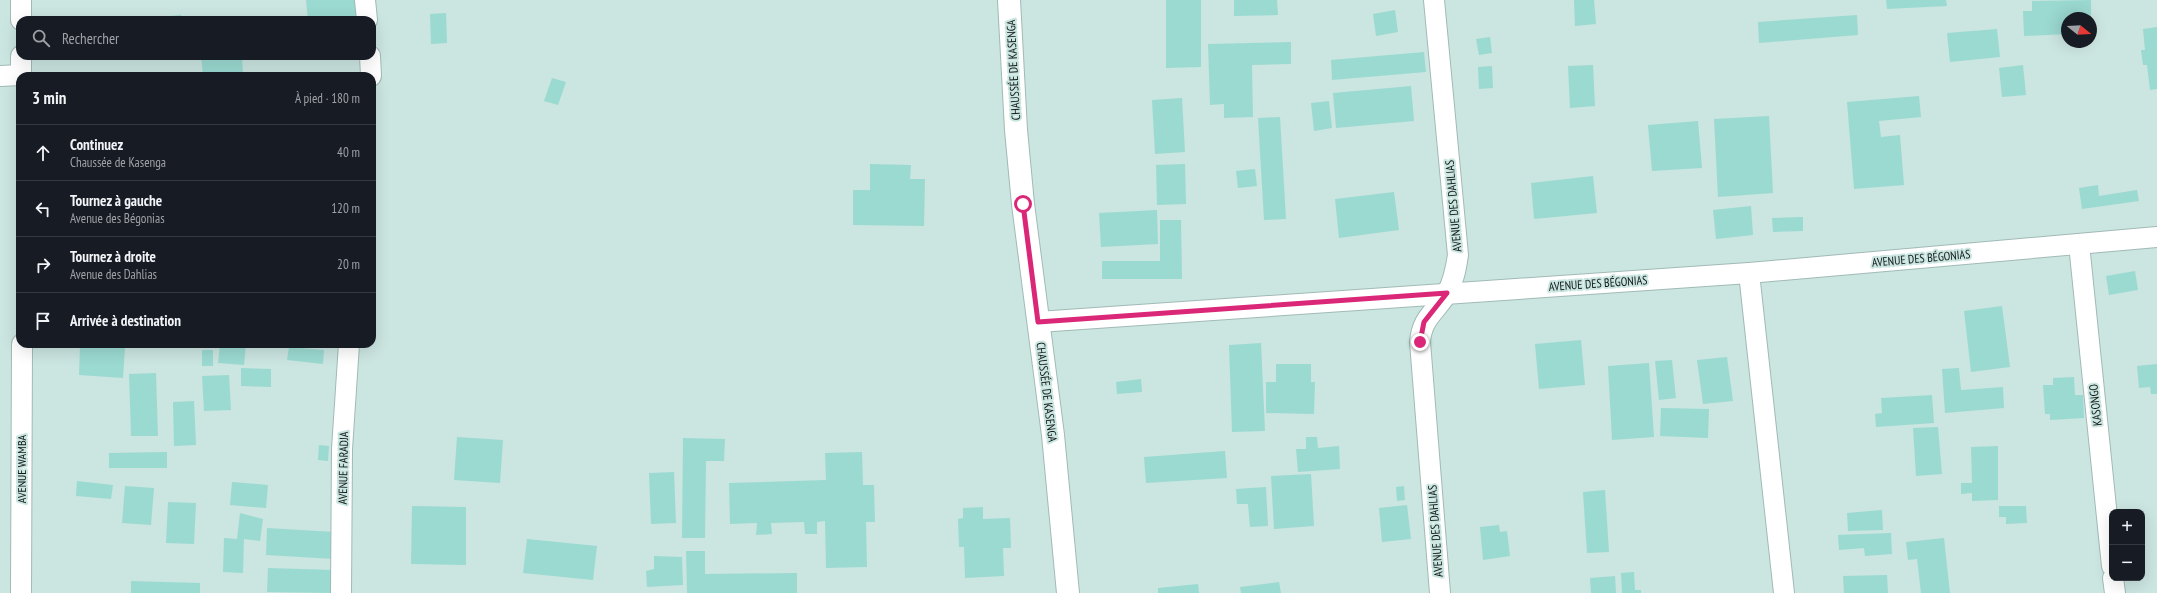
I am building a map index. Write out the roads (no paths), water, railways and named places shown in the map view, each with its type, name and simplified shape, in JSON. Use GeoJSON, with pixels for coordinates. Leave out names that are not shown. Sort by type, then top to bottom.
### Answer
{"type":"FeatureCollection","features":[{"type":"Feature","properties":{"kind":"main road","name":"CHAUSSÉE DE KASENGA"},"geometry":{"type":"LineString","coordinates":[[1009,0],[1016,130],[1023,204],[1053,435],[1068,593]]}},
{"type":"Feature","properties":{"kind":"street"},"geometry":{"type":"LineString","coordinates":[[21,0],[21,16]]}},
{"type":"Feature","properties":{"kind":"street"},"geometry":{"type":"LineString","coordinates":[[365,0],[367,16]]}},
{"type":"Feature","properties":{"kind":"street","name":"AVENUE DES DAHLIAS"},"geometry":{"type":"LineString","coordinates":[[1434,0],[1458,255],[1453,279],[1447,293],[1424,322],[1420,342],[1440,593]]}},
{"type":"Feature","properties":{"kind":"street"},"geometry":{"type":"LineString","coordinates":[[370,60],[371,72]]}},
{"type":"Feature","properties":{"kind":"street"},"geometry":{"type":"LineString","coordinates":[[0,76],[21,69]]}},
{"type":"Feature","properties":{"kind":"street","name":"AVENUE DES BÉGONIAS"},"geometry":{"type":"LineString","coordinates":[[1038,322],[1749,273],[2157,237]]}},
{"type":"Feature","properties":{"kind":"street","name":"KASONGO"},"geometry":{"type":"LineString","coordinates":[[2079,244],[2110,545]]}},
{"type":"Feature","properties":{"kind":"street"},"geometry":{"type":"LineString","coordinates":[[1749,273],[1784,593]]}},
{"type":"Feature","properties":{"kind":"street","name":"AVENUE WAMBA"},"geometry":{"type":"LineString","coordinates":[[20,593],[22,348]]}},
{"type":"Feature","properties":{"kind":"street","name":"AVENUE FARADJA"},"geometry":{"type":"LineString","coordinates":[[341,593],[342,449],[349,348]]}},
{"type":"Feature","properties":{"kind":"street"},"geometry":{"type":"LineString","coordinates":[[2113,581],[2115,593]]}}]}
